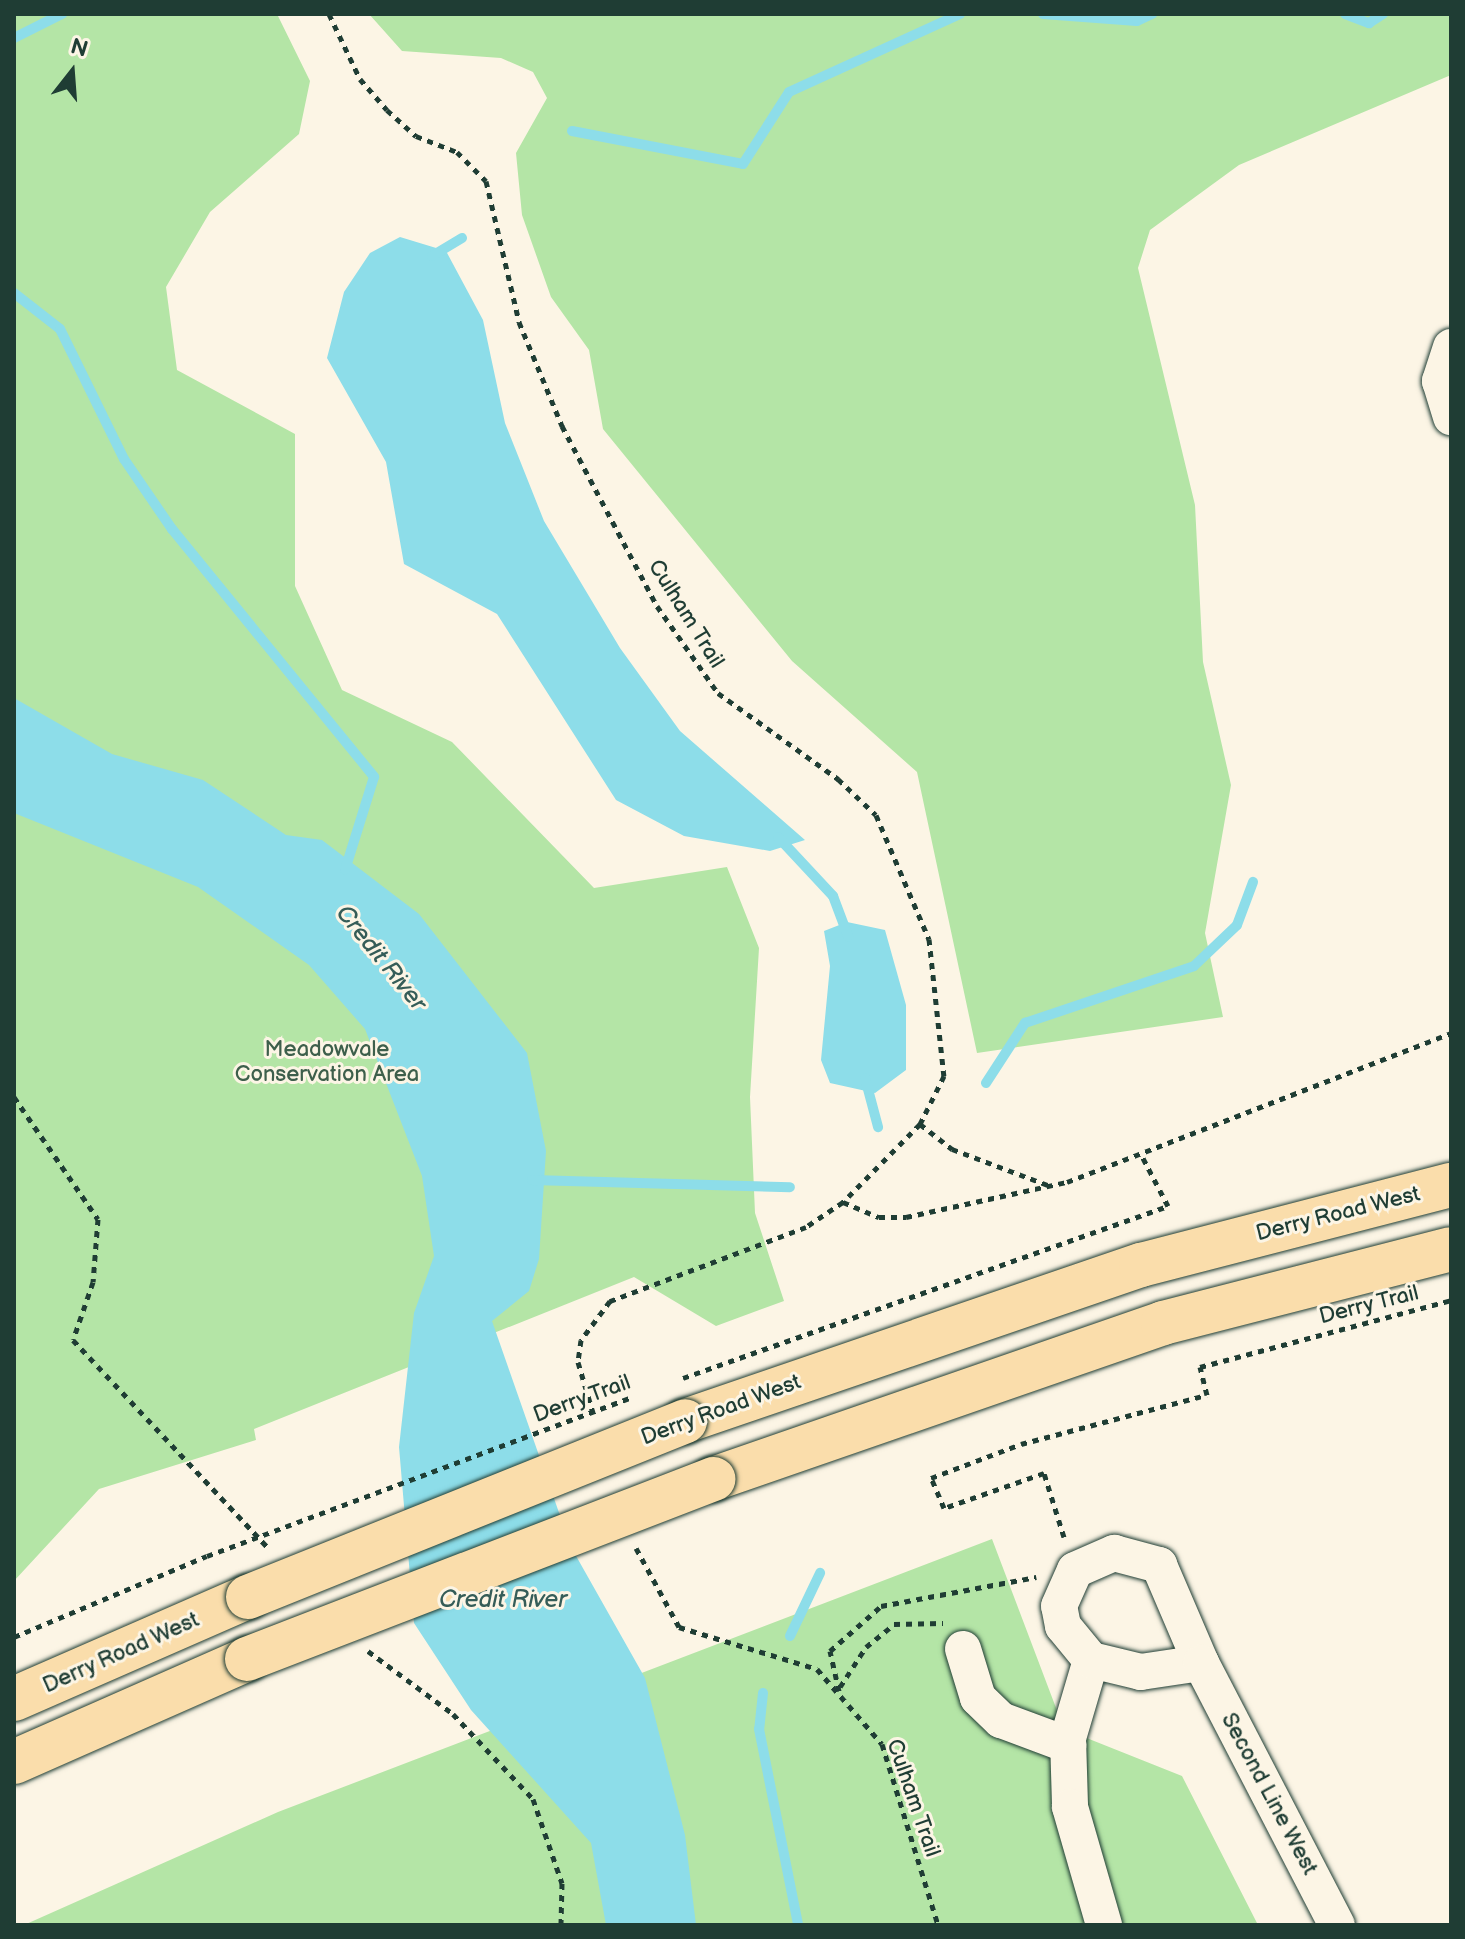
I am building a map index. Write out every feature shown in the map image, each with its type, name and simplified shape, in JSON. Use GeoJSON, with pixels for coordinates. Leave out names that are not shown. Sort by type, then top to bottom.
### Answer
{"type":"FeatureCollection","features":[{"type":"Feature","properties":{"kind":"main road","name":"Derry Road West"},"geometry":{"type":"LineString","coordinates":[[14,1699],[681,1401],[1141,1265],[1451,1185]]}},
{"type":"Feature","properties":{"kind":"main road"},"geometry":{"type":"LineString","coordinates":[[14,1762],[247,1659],[713,1479],[1163,1323],[1451,1249]]}},
{"type":"Feature","properties":{"kind":"street"},"geometry":{"type":"LineString","coordinates":[[1451,347],[1440,381],[1451,417]]}},
{"type":"Feature","properties":{"kind":"street","name":"Second Line West"},"geometry":{"type":"LineString","coordinates":[[1075,1570],[1114,1553],[1159,1565],[1201,1663],[1337,1925]]}},
{"type":"Feature","properties":{"kind":"street"},"geometry":{"type":"LineString","coordinates":[[1075,1570],[1059,1606],[1071,1645],[1091,1660],[1141,1672],[1201,1663]]}},
{"type":"Feature","properties":{"kind":"street"},"geometry":{"type":"LineString","coordinates":[[963,1649],[978,1698],[1001,1720],[1068,1745]]}},
{"type":"Feature","properties":{"kind":"street"},"geometry":{"type":"LineString","coordinates":[[1091,1660],[1068,1745],[1070,1807],[1104,1925]]}},
{"type":"Feature","properties":{"kind":"path","name":"Culham Trail"},"geometry":{"type":"LineString","coordinates":[[329,14],[360,79],[387,110],[416,136],[457,152],[486,181],[525,335],[562,426],[657,606],[718,693],[876,815],[929,939],[944,1076],[920,1124],[843,1202],[879,1217],[906,1217],[1050,1186]]}},
{"type":"Feature","properties":{"kind":"path"},"geometry":{"type":"LineString","coordinates":[[920,1124],[952,1149],[1050,1186],[1142,1156],[1280,1103],[1361,1062],[1451,1033]]}},
{"type":"Feature","properties":{"kind":"path"},"geometry":{"type":"LineString","coordinates":[[14,1097],[98,1219],[93,1282],[73,1340],[278,1559]]}},
{"type":"Feature","properties":{"kind":"path"},"geometry":{"type":"LineString","coordinates":[[681,1401],[1168,1206],[1142,1156]]}},
{"type":"Feature","properties":{"kind":"path","name":"Derry Trail"},"geometry":{"type":"LineString","coordinates":[[1075,1570],[1044,1473],[944,1508],[931,1478],[1021,1444],[1207,1395],[1200,1367],[1451,1300]]}},
{"type":"Feature","properties":{"kind":"path","name":"Derry Trail"},"geometry":{"type":"LineString","coordinates":[[14,1637],[207,1556],[648,1391]]}},
{"type":"Feature","properties":{"kind":"path"},"geometry":{"type":"LineString","coordinates":[[839,1692],[830,1651],[881,1606],[1075,1570]]}},
{"type":"Feature","properties":{"kind":"path"},"geometry":{"type":"LineString","coordinates":[[839,1692],[866,1647],[894,1624],[948,1625],[963,1649]]}},
{"type":"Feature","properties":{"kind":"path"},"geometry":{"type":"LineString","coordinates":[[365,1648],[453,1714],[533,1799],[562,1883],[561,1925]]}},
{"type":"Feature","properties":{"kind":"path","name":"Culham Trail"},"geometry":{"type":"LineString","coordinates":[[839,1692],[882,1744],[938,1925]]}},
{"type":"Feature","properties":{"kind":"green space","name":"Meadowvale Conservation Area"},"geometry":{"type":"Polygon","coordinates":[[[14,14],[277,14],[310,81],[299,134],[210,212],[166,287],[177,370],[295,434],[295,586],[342,690],[452,742],[594,888],[727,867],[759,948],[750,1097],[755,1213],[784,1301],[716,1326],[634,1277],[254,1429],[256,1440],[99,1489],[14,1581],[14,14]]]}},
{"type":"Feature","properties":{"kind":"green space"},"geometry":{"type":"Polygon","coordinates":[[[369,14],[1451,14],[1451,75],[1239,165],[1150,230],[1138,268],[1195,505],[1203,662],[1231,785],[1205,933],[1223,1017],[977,1053],[917,772],[792,661],[603,429],[589,350],[551,297],[522,215],[516,153],[547,98],[533,72],[501,58],[402,51],[369,14]]]}},
{"type":"Feature","properties":{"kind":"green space"},"geometry":{"type":"Polygon","coordinates":[[[992,1539],[1064,1729],[1182,1776],[1258,1925],[24,1925],[278,1812],[992,1539]]]}},
{"type":"Feature","properties":{"kind":"water"},"geometry":{"type":"Polygon","coordinates":[[[400,237],[446,251],[483,320],[505,423],[544,521],[620,648],[680,731],[805,840],[770,851],[684,836],[616,800],[497,614],[404,564],[386,462],[327,358],[344,292],[370,253],[400,237]]]}},
{"type":"Feature","properties":{"kind":"water","name":"Credit River"},"geometry":{"type":"Polygon","coordinates":[[[14,698],[112,754],[203,780],[286,835],[322,840],[419,914],[527,1053],[546,1151],[539,1259],[529,1291],[492,1321],[571,1547],[645,1678],[685,1835],[696,1925],[606,1925],[591,1843],[471,1710],[414,1623],[399,1447],[414,1313],[434,1256],[422,1176],[365,1029],[309,965],[198,887],[14,813],[14,698]]]}},
{"type":"Feature","properties":{"kind":"water"},"geometry":{"type":"Polygon","coordinates":[[[847,922],[885,930],[906,1005],[906,1070],[875,1093],[830,1083],[821,1060],[830,966],[824,931],[847,922]]]}},
{"type":"Feature","properties":{"kind":"waterway"},"geometry":{"type":"LineString","coordinates":[[14,38],[62,14]]}},
{"type":"Feature","properties":{"kind":"waterway"},"geometry":{"type":"LineString","coordinates":[[572,131],[743,164],[789,92],[960,14]]}},
{"type":"Feature","properties":{"kind":"waterway"},"geometry":{"type":"LineString","coordinates":[[1043,14],[1137,21],[1152,14]]}},
{"type":"Feature","properties":{"kind":"waterway"},"geometry":{"type":"LineString","coordinates":[[1345,14],[1369,23],[1383,14]]}},
{"type":"Feature","properties":{"kind":"waterway"},"geometry":{"type":"LineString","coordinates":[[432,256],[462,238]]}},
{"type":"Feature","properties":{"kind":"waterway"},"geometry":{"type":"LineString","coordinates":[[14,293],[60,329],[124,459],[172,529],[374,777],[345,870]]}},
{"type":"Feature","properties":{"kind":"waterway"},"geometry":{"type":"LineString","coordinates":[[778,837],[833,896],[848,936]]}},
{"type":"Feature","properties":{"kind":"waterway"},"geometry":{"type":"LineString","coordinates":[[986,1083],[1025,1023],[1194,966],[1237,925],[1253,882]]}},
{"type":"Feature","properties":{"kind":"waterway"},"geometry":{"type":"LineString","coordinates":[[865,1078],[878,1127]]}},
{"type":"Feature","properties":{"kind":"waterway"},"geometry":{"type":"LineString","coordinates":[[532,1180],[790,1187]]}},
{"type":"Feature","properties":{"kind":"waterway"},"geometry":{"type":"LineString","coordinates":[[790,1636],[820,1573]]}},
{"type":"Feature","properties":{"kind":"waterway"},"geometry":{"type":"LineString","coordinates":[[763,1693],[759,1729],[798,1925]]}}]}
